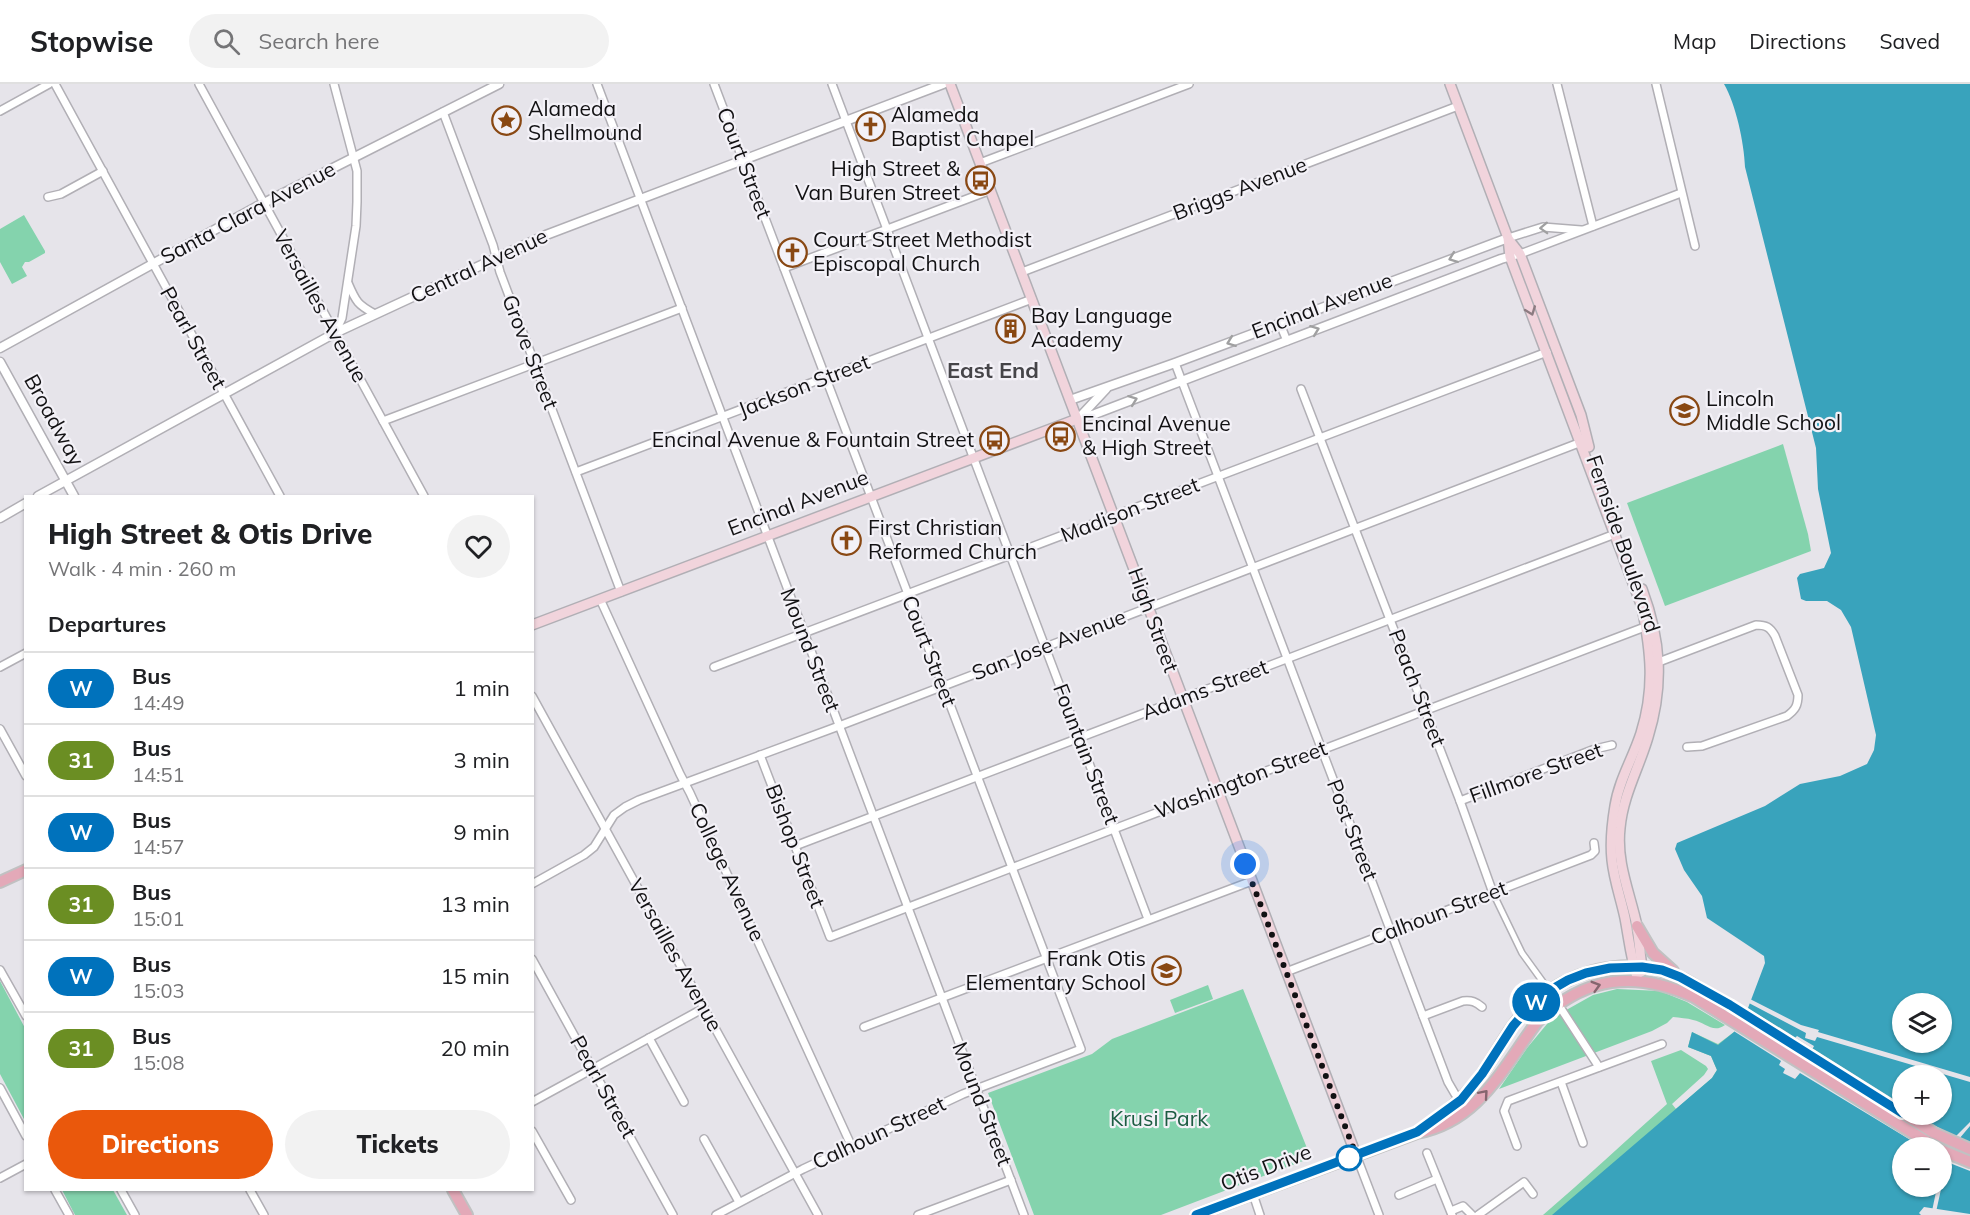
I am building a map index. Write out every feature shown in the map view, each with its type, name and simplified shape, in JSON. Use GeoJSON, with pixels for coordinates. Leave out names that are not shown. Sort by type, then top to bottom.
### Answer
{"type":"FeatureCollection","features":[{"type":"Feature","properties":{"kind":"main road","name":"High Street"},"geometry":{"type":"LineString","coordinates":[[950,84],[1356,1155]]}},
{"type":"Feature","properties":{"kind":"main road","name":"Fernside Boulevard"},"geometry":{"type":"LineString","coordinates":[[1450,84],[1508,238],[1575,398],[1581,415],[1584,441],[1649,625]]}},
{"type":"Feature","properties":{"kind":"main road","name":"Fernside Boulevard"},"geometry":{"type":"LineString","coordinates":[[1515,255],[1546,352],[1584,441],[1648,604],[1655,663],[1655,711],[1627,793],[1620,831],[1620,861],[1637,926],[1638,980]]}},
{"type":"Feature","properties":{"kind":"main road"},"geometry":{"type":"LineString","coordinates":[[1552,367],[1559,373],[1568,393],[1575,398]]}},
{"type":"Feature","properties":{"kind":"main road","name":"Encinal Avenue"},"geometry":{"type":"LineString","coordinates":[[534,624],[1077,419]]}},
{"type":"Feature","properties":{"kind":"main road","name":"Fernside Boulevard"},"geometry":{"type":"LineString","coordinates":[[1638,967],[1612,861],[1611,831],[1619,789],[1641,732],[1655,663]]}},
{"type":"Feature","properties":{"kind":"main road"},"geometry":{"type":"LineString","coordinates":[[0,882],[24,871]]}},
{"type":"Feature","properties":{"kind":"main road"},"geometry":{"type":"LineString","coordinates":[[1637,926],[1653,953],[1680,977]]}},
{"type":"Feature","properties":{"kind":"main road","name":"Otis Drive"},"geometry":{"type":"LineString","coordinates":[[1417,1132],[1461,1100],[1482,1074],[1513,1026],[1530,1006],[1568,980],[1610,968],[1638,967],[1662,970],[1680,977],[1727,1010]]}},
{"type":"Feature","properties":{"kind":"main road","name":"Otis Drive"},"geometry":{"type":"LineString","coordinates":[[1196,1215],[1417,1132],[1431,1130],[1450,1122],[1478,1101],[1537,1022],[1558,1004],[1576,993],[1614,982],[1638,980],[1678,989],[1727,1010]]}},
{"type":"Feature","properties":{"kind":"main road"},"geometry":{"type":"LineString","coordinates":[[1727,1010],[1892,1108]]}},
{"type":"Feature","properties":{"kind":"main road"},"geometry":{"type":"LineString","coordinates":[[1727,1010],[1920,1137]]}},
{"type":"Feature","properties":{"kind":"main road"},"geometry":{"type":"LineString","coordinates":[[1921,1125],[1970,1149]]}},
{"type":"Feature","properties":{"kind":"main road"},"geometry":{"type":"LineString","coordinates":[[1952,1155],[1970,1162]]}},
{"type":"Feature","properties":{"kind":"main road"},"geometry":{"type":"LineString","coordinates":[[454,1191],[467,1215]]}},
{"type":"Feature","properties":{"kind":"street"},"geometry":{"type":"LineString","coordinates":[[0,111],[49,84]]}},
{"type":"Feature","properties":{"kind":"street","name":"Pearl Street"},"geometry":{"type":"LineString","coordinates":[[55,84],[279,495]]}},
{"type":"Feature","properties":{"kind":"street","name":"Versailles Avenue"},"geometry":{"type":"LineString","coordinates":[[199,84],[423,495]]}},
{"type":"Feature","properties":{"kind":"street"},"geometry":{"type":"LineString","coordinates":[[334,84],[357,171],[356,226],[342,318],[335,333]]}},
{"type":"Feature","properties":{"kind":"street","name":"Santa Clara Avenue"},"geometry":{"type":"LineString","coordinates":[[0,348],[264,202],[499,84]]}},
{"type":"Feature","properties":{"kind":"street","name":"Mound Street"},"geometry":{"type":"LineString","coordinates":[[597,84],[1024,1215]]}},
{"type":"Feature","properties":{"kind":"street","name":"Court Street"},"geometry":{"type":"LineString","coordinates":[[714,84],[1081,1049]]}},
{"type":"Feature","properties":{"kind":"street","name":"Fountain Street"},"geometry":{"type":"LineString","coordinates":[[832,84],[1148,919]]}},
{"type":"Feature","properties":{"kind":"street","name":"Central Avenue"},"geometry":{"type":"LineString","coordinates":[[40,495],[335,333],[546,235],[943,84]]}},
{"type":"Feature","properties":{"kind":"street"},"geometry":{"type":"LineString","coordinates":[[980,163],[1189,84]]}},
{"type":"Feature","properties":{"kind":"street"},"geometry":{"type":"LineString","coordinates":[[1557,84],[1593,226]]}},
{"type":"Feature","properties":{"kind":"street"},"geometry":{"type":"LineString","coordinates":[[1656,84],[1695,246]]}},
{"type":"Feature","properties":{"kind":"street","name":"Briggs Avenue"},"geometry":{"type":"LineString","coordinates":[[1022,272],[1458,106]]}},
{"type":"Feature","properties":{"kind":"street","name":"Grove Street"},"geometry":{"type":"LineString","coordinates":[[443,112],[494,245],[500,272],[621,592]]}},
{"type":"Feature","properties":{"kind":"street"},"geometry":{"type":"LineString","coordinates":[[48,197],[61,194],[103,171]]}},
{"type":"Feature","properties":{"kind":"street"},"geometry":{"type":"LineString","coordinates":[[784,268],[991,190]]}},
{"type":"Feature","properties":{"kind":"street","name":"Encinal Avenue"},"geometry":{"type":"LineString","coordinates":[[1077,419],[1682,193]]}},
{"type":"Feature","properties":{"kind":"street","name":"Encinal Avenue"},"geometry":{"type":"LineString","coordinates":[[1070,400],[1543,226],[1581,230]]}},
{"type":"Feature","properties":{"kind":"street"},"geometry":{"type":"LineString","coordinates":[[347,281],[356,302],[375,314]]}},
{"type":"Feature","properties":{"kind":"street","name":"Jackson Street"},"geometry":{"type":"LineString","coordinates":[[576,472],[1032,298]]}},
{"type":"Feature","properties":{"kind":"street"},"geometry":{"type":"LineString","coordinates":[[383,421],[682,309]]}},
{"type":"Feature","properties":{"kind":"street"},"geometry":{"type":"LineString","coordinates":[[1280,324],[1287,341]]}},
{"type":"Feature","properties":{"kind":"street","name":"Madison Street"},"geometry":{"type":"LineString","coordinates":[[714,667],[1546,352]]}},
{"type":"Feature","properties":{"kind":"street","name":"Broadway"},"geometry":{"type":"LineString","coordinates":[[0,362],[73,495]]}},
{"type":"Feature","properties":{"kind":"street","name":"Post Street"},"geometry":{"type":"LineString","coordinates":[[1175,363],[1390,932],[1448,1082],[1455,1094]]}},
{"type":"Feature","properties":{"kind":"street","name":"Encinal Avenue"},"geometry":{"type":"LineString","coordinates":[[1077,419],[1107,388]]}},
{"type":"Feature","properties":{"kind":"street","name":"Peach Street"},"geometry":{"type":"LineString","coordinates":[[1301,389],[1460,801],[1493,893],[1522,953],[1543,982]]}},
{"type":"Feature","properties":{"kind":"street","name":"San Jose Avenue"},"geometry":{"type":"LineString","coordinates":[[534,883],[594,847],[614,815],[626,807],[1584,441]]}},
{"type":"Feature","properties":{"kind":"street"},"geometry":{"type":"LineString","coordinates":[[0,518],[24,504]]}},
{"type":"Feature","properties":{"kind":"street","name":"Adams Street"},"geometry":{"type":"LineString","coordinates":[[795,846],[1615,534]]}},
{"type":"Feature","properties":{"kind":"street","name":"College Avenue"},"geometry":{"type":"LineString","coordinates":[[600,599],[774,973],[851,1145]]}},
{"type":"Feature","properties":{"kind":"street","name":"Washington Street"},"geometry":{"type":"LineString","coordinates":[[830,937],[1649,625]]}},
{"type":"Feature","properties":{"kind":"street"},"geometry":{"type":"LineString","coordinates":[[1655,663],[1756,625],[1764,625],[1771,629],[1775,636],[1798,695],[1795,711],[1787,716],[1702,746],[1687,747]]}},
{"type":"Feature","properties":{"kind":"street"},"geometry":{"type":"LineString","coordinates":[[0,667],[24,654]]}},
{"type":"Feature","properties":{"kind":"street","name":"Versailles Avenue"},"geometry":{"type":"LineString","coordinates":[[534,700],[818,1215]]}},
{"type":"Feature","properties":{"kind":"street"},"geometry":{"type":"LineString","coordinates":[[0,729],[24,770]]}},
{"type":"Feature","properties":{"kind":"street","name":"Fillmore Street"},"geometry":{"type":"LineString","coordinates":[[1460,801],[1595,749],[1612,746]]}},
{"type":"Feature","properties":{"kind":"street","name":"Bishop Street"},"geometry":{"type":"LineString","coordinates":[[760,755],[830,937]]}},
{"type":"Feature","properties":{"kind":"street","name":"Calhoun Street"},"geometry":{"type":"LineString","coordinates":[[1286,972],[1591,855],[1595,851],[1594,843]]}},
{"type":"Feature","properties":{"kind":"street"},"geometry":{"type":"LineString","coordinates":[[864,1027],[1252,881]]}},
{"type":"Feature","properties":{"kind":"street","name":"Pearl Street"},"geometry":{"type":"LineString","coordinates":[[534,963],[673,1215]]}},
{"type":"Feature","properties":{"kind":"street"},"geometry":{"type":"LineString","coordinates":[[0,970],[24,1012]]}},
{"type":"Feature","properties":{"kind":"street"},"geometry":{"type":"LineString","coordinates":[[1423,1016],[1463,1001],[1477,1003],[1482,1007]]}},
{"type":"Feature","properties":{"kind":"street"},"geometry":{"type":"LineString","coordinates":[[1558,1004],[1599,1067]]}},
{"type":"Feature","properties":{"kind":"street"},"geometry":{"type":"LineString","coordinates":[[534,1101],[704,1008]]}},
{"type":"Feature","properties":{"kind":"street"},"geometry":{"type":"LineString","coordinates":[[649,1038],[684,1102]]}},
{"type":"Feature","properties":{"kind":"street"},"geometry":{"type":"LineString","coordinates":[[1516,1146],[1504,1111],[1508,1101],[1662,1044]]}},
{"type":"Feature","properties":{"kind":"street","name":"Calhoun Street"},"geometry":{"type":"LineString","coordinates":[[716,1215],[851,1145],[976,1089],[1081,1049]]}},
{"type":"Feature","properties":{"kind":"street"},"geometry":{"type":"LineString","coordinates":[[1561,1082],[1583,1143]]}},
{"type":"Feature","properties":{"kind":"street"},"geometry":{"type":"LineString","coordinates":[[0,1088],[24,1132]]}},
{"type":"Feature","properties":{"kind":"street"},"geometry":{"type":"LineString","coordinates":[[534,1135],[571,1200]]}},
{"type":"Feature","properties":{"kind":"street"},"geometry":{"type":"LineString","coordinates":[[704,1139],[739,1202]]}},
{"type":"Feature","properties":{"kind":"street"},"geometry":{"type":"LineString","coordinates":[[1427,1153],[1451,1213],[1463,1206],[1472,1215]]}},
{"type":"Feature","properties":{"kind":"street"},"geometry":{"type":"LineString","coordinates":[[1356,1155],[1379,1215]]}},
{"type":"Feature","properties":{"kind":"street"},"geometry":{"type":"LineString","coordinates":[[0,1178],[24,1165]]}},
{"type":"Feature","properties":{"kind":"street"},"geometry":{"type":"LineString","coordinates":[[1399,1195],[1437,1179]]}},
{"type":"Feature","properties":{"kind":"street"},"geometry":{"type":"LineString","coordinates":[[918,1215],[1011,1180]]}},
{"type":"Feature","properties":{"kind":"street"},"geometry":{"type":"LineString","coordinates":[[1478,1215],[1524,1182],[1533,1194]]}},
{"type":"Feature","properties":{"kind":"street"},"geometry":{"type":"LineString","coordinates":[[56,1191],[69,1215]]}},
{"type":"Feature","properties":{"kind":"street"},"geometry":{"type":"LineString","coordinates":[[122,1191],[135,1215]]}},
{"type":"Feature","properties":{"kind":"street"},"geometry":{"type":"LineString","coordinates":[[251,1191],[264,1215]]}},
{"type":"Feature","properties":{"kind":"street"},"geometry":{"type":"LineString","coordinates":[[1253,1194],[1260,1215]]}},
{"type":"Feature","properties":{"kind":"green space"},"geometry":{"type":"Polygon","coordinates":[[[24,215],[45,253],[25,262],[22,267],[27,276],[12,284],[0,262],[0,229],[24,215]]]}},
{"type":"Feature","properties":{"kind":"green space"},"geometry":{"type":"Polygon","coordinates":[[[1783,444],[1811,551],[1665,606],[1627,503],[1783,444]]]}},
{"type":"Feature","properties":{"kind":"green space"},"geometry":{"type":"Polygon","coordinates":[[[0,981],[24,1026],[24,1119],[0,1074],[0,981]]]}},
{"type":"Feature","properties":{"kind":"green space"},"geometry":{"type":"Polygon","coordinates":[[[1208,985],[1213,999],[1175,1013],[1170,1000],[1208,985]]]}},
{"type":"Feature","properties":{"kind":"green space","name":"Krusi Park"},"geometry":{"type":"Polygon","coordinates":[[[1243,989],[1311,1158],[1161,1215],[1034,1215],[988,1093],[1092,1054],[1112,1039],[1243,989]]]}},
{"type":"Feature","properties":{"kind":"green space"},"geometry":{"type":"Polygon","coordinates":[[[1617,989],[1660,991],[1687,1002],[1725,1025],[1713,1028],[1691,1019],[1673,1017],[1652,1031],[1499,1089],[1527,1048],[1552,1018],[1593,995],[1617,989]]]}},
{"type":"Feature","properties":{"kind":"green space"},"geometry":{"type":"Polygon","coordinates":[[[1748,1008],[1663,1215],[1543,1215],[1667,1104],[1651,1061],[1681,1050],[1708,1069],[1672,1104],[1676,1109],[1712,1078],[1717,1070],[1711,1056],[1688,1047],[1692,1032],[1718,1044],[1734,1032],[1748,1008]]]}},
{"type":"Feature","properties":{"kind":"green space"},"geometry":{"type":"Polygon","coordinates":[[[63,1191],[114,1191],[127,1215],[75,1215],[63,1191]]]}},
{"type":"Feature","properties":{"kind":"water"},"geometry":{"type":"Polygon","coordinates":[[[1724,84],[1970,84],[1970,1214],[1924,1207],[1919,1213],[1921,1215],[1552,1215],[1712,1078],[1717,1070],[1711,1056],[1688,1047],[1692,1032],[1718,1045],[1734,1032],[1748,1008],[1765,963],[1764,956],[1707,918],[1702,896],[1684,870],[1675,849],[1677,843],[1765,806],[1800,784],[1840,776],[1867,764],[1874,750],[1876,735],[1851,627],[1841,610],[1827,601],[1801,599],[1797,578],[1800,574],[1824,568],[1831,553],[1818,489],[1816,448],[1745,167],[1739,124],[1724,84]]]}},
{"type":"Feature","properties":{"kind":"pier"},"geometry":{"type":"Polygon","coordinates":[[[1748,998],[1801,1025],[1819,1030],[1818,1032],[1929,1065],[1912,1065],[1817,1037],[1815,1041],[1805,1038],[1806,1033],[1747,1002],[1748,998]]]}},
{"type":"Feature","properties":{"kind":"pier"},"geometry":{"type":"Polygon","coordinates":[[[1744,1009],[1794,1039],[1797,1036],[1814,1046],[1812,1050],[1892,1100],[1892,1125],[1934,1125],[1955,1137],[1970,1122],[1970,1126],[1959,1139],[1970,1144],[1970,1171],[1952,1164],[1952,1137],[1906,1137],[1800,1073],[1795,1079],[1783,1073],[1785,1069],[1779,1065],[1781,1061],[1732,1030],[1744,1009]]]}},
{"type":"Feature","properties":{"kind":"pier"},"geometry":{"type":"Polygon","coordinates":[[[1952,1072],[1970,1077],[1970,1082],[1952,1077],[1952,1072]]]}},
{"type":"Feature","properties":{"kind":"pier"},"geometry":{"type":"Polygon","coordinates":[[[1935,1197],[1939,1197],[1936,1212],[1932,1211],[1935,1197]]]}},
{"type":"Feature","properties":{"kind":"bus line","name":"W"},"geometry":{"type":"LineString","coordinates":[[1196,1215],[1417,1132],[1461,1100],[1482,1074],[1513,1026],[1530,1006],[1568,980],[1610,968],[1642,967],[1662,970],[1680,977],[1730,1005],[1892,1107]]}},
{"type":"Feature","properties":{"kind":"place","name":"Alameda Shellmound"},"geometry":{"type":"Point","coordinates":[507,121]}},
{"type":"Feature","properties":{"kind":"place","name":"Alameda Baptist Chapel"},"geometry":{"type":"Point","coordinates":[870,127]}},
{"type":"Feature","properties":{"kind":"place","name":"High Street & Van Buren Street"},"geometry":{"type":"Point","coordinates":[981,181]}},
{"type":"Feature","properties":{"kind":"place","name":"Court Street Methodist Episcopal Church"},"geometry":{"type":"Point","coordinates":[792,252]}},
{"type":"Feature","properties":{"kind":"place","name":"Bay Language Academy"},"geometry":{"type":"Point","coordinates":[1010,328]}},
{"type":"Feature","properties":{"kind":"place","name":"Lincoln Middle School"},"geometry":{"type":"Point","coordinates":[1685,411]}},
{"type":"Feature","properties":{"kind":"place","name":"Encinal Avenue & High Street"},"geometry":{"type":"Point","coordinates":[1061,436]}},
{"type":"Feature","properties":{"kind":"place","name":"Encinal Avenue & Fountain Street"},"geometry":{"type":"Point","coordinates":[995,440]}},
{"type":"Feature","properties":{"kind":"place","name":"First Christian Reformed Church"},"geometry":{"type":"Point","coordinates":[847,540]}},
{"type":"Feature","properties":{"kind":"place","name":"Frank Otis Elementary School"},"geometry":{"type":"Point","coordinates":[1167,971]}},
{"type":"Feature","properties":{"kind":"district","name":"East End"},"geometry":{"type":"Point","coordinates":[993,370]}},
{"type":"Feature","properties":{"kind":"route"},"geometry":{"type":"LineString","coordinates":[[1245,864],[1356,1155],[1346,1159],[1349,1158]]}}]}
